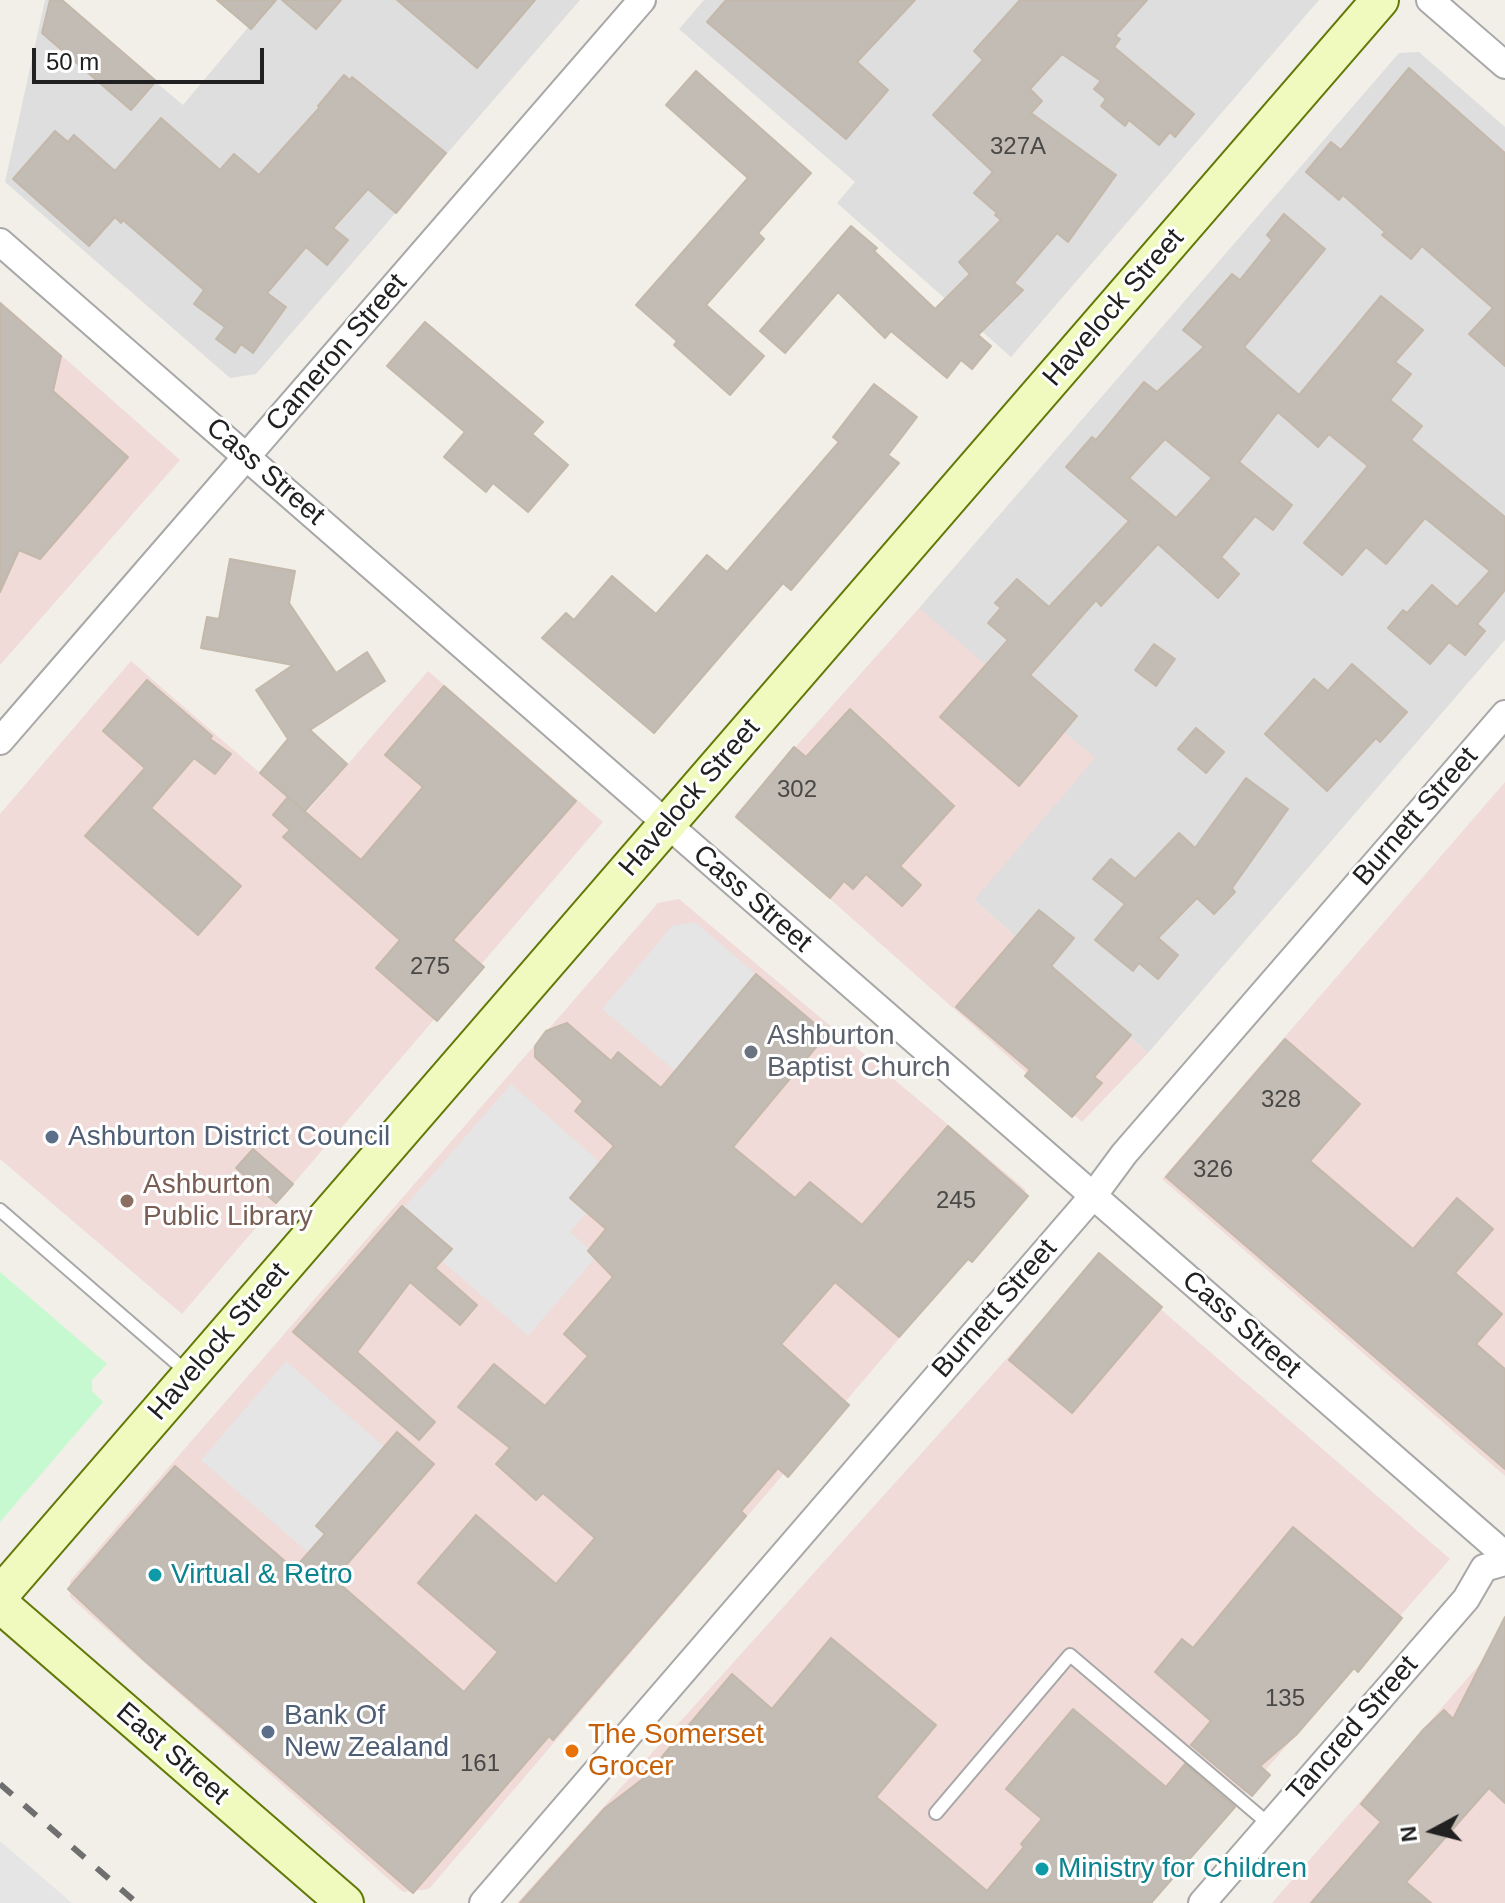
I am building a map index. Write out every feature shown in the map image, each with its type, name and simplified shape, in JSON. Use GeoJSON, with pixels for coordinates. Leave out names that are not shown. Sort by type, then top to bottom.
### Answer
{"type":"FeatureCollection","features":[{"type":"Feature","properties":{"kind":"street","name":"Cameron Street"},"geometry":{"type":"LineString","coordinates":[[0,741],[642,0]]}},
{"type":"Feature","properties":{"kind":"street","name":"Havelock Street"},"geometry":{"type":"LineString","coordinates":[[0,1595],[1380,0]]}},
{"type":"Feature","properties":{"kind":"street"},"geometry":{"type":"LineString","coordinates":[[1430,0],[1505,65]]}},
{"type":"Feature","properties":{"kind":"street","name":"Cass Street"},"geometry":{"type":"LineString","coordinates":[[0,242],[1505,1555]]}},
{"type":"Feature","properties":{"kind":"street","name":"Burnett Street"},"geometry":{"type":"LineString","coordinates":[[483,1903],[1505,714]]}},
{"type":"Feature","properties":{"kind":"street","name":"Tancred Street"},"geometry":{"type":"LineString","coordinates":[[1202,1903],[1466,1599],[1484,1568],[1505,1562]]}},
{"type":"Feature","properties":{"kind":"street","name":"East Street"},"geometry":{"type":"LineString","coordinates":[[0,1604],[345,1903]]}},
{"type":"Feature","properties":{"kind":"lane"},"geometry":{"type":"LineString","coordinates":[[0,1210],[190,1375]]}},
{"type":"Feature","properties":{"kind":"lane"},"geometry":{"type":"LineString","coordinates":[[936,1813],[1070,1655],[1270,1825]]}},
{"type":"Feature","properties":{"kind":"shaded area"},"geometry":{"type":"Polygon","coordinates":[[[45,0],[58,0],[183,105],[271,0],[580,0],[256,374],[230,378],[5,182],[45,0]]]}},
{"type":"Feature","properties":{"kind":"shaded area"},"geometry":{"type":"Polygon","coordinates":[[[704,0],[1319,0],[1011,357],[837,203],[855,182],[679,29],[704,0]]]}},
{"type":"Feature","properties":{"kind":"shaded area"},"geometry":{"type":"Polygon","coordinates":[[[1419,52],[1505,127],[1505,640],[1148,1053],[974,900],[919,608],[1399,53],[1419,52]]]}},
{"type":"Feature","properties":{"kind":"shaded area"},"geometry":{"type":"Polygon","coordinates":[[[0,301],[180,460],[0,665],[0,301]]]}},
{"type":"Feature","properties":{"kind":"shaded area"},"geometry":{"type":"Polygon","coordinates":[[[919,608],[1095,758],[974,900],[1148,1053],[1082,1122],[735,815],[919,608]]]}},
{"type":"Feature","properties":{"kind":"shaded area"},"geometry":{"type":"Polygon","coordinates":[[[131,661],[306,813],[428,671],[603,822],[182,1314],[0,1159],[0,814],[131,661]]]}},
{"type":"Feature","properties":{"kind":"shaded area"},"geometry":{"type":"Polygon","coordinates":[[[1505,782],[1505,1476],[1162,1179],[1505,782]]]}},
{"type":"Feature","properties":{"kind":"shaded area"},"geometry":{"type":"Polygon","coordinates":[[[679,899],[1026,1190],[429,1889],[403,1892],[70,1597],[70,1581],[658,903],[679,899]]]}},
{"type":"Feature","properties":{"kind":"shaded area"},"geometry":{"type":"Polygon","coordinates":[[[695,922],[756,974],[675,1071],[602,1009],[672,926],[695,922]]]}},
{"type":"Feature","properties":{"kind":"shaded area"},"geometry":{"type":"Polygon","coordinates":[[[511,1084],[617,1177],[570,1232],[597,1256],[528,1336],[394,1219],[511,1084]]]}},
{"type":"Feature","properties":{"kind":"shaded area"},"geometry":{"type":"Polygon","coordinates":[[[1099,1256],[1450,1559],[1149,1903],[517,1903],[1099,1256]]]}},
{"type":"Feature","properties":{"kind":"shaded area"},"geometry":{"type":"Polygon","coordinates":[[[286,1361],[396,1457],[311,1555],[201,1460],[286,1361]]]}},
{"type":"Feature","properties":{"kind":"shaded area"},"geometry":{"type":"Polygon","coordinates":[[[1505,1635],[1505,1903],[1272,1903],[1505,1635]]]}},
{"type":"Feature","properties":{"kind":"shaded area"},"geometry":{"type":"Polygon","coordinates":[[[0,1841],[72,1903],[0,1903],[0,1841]]]}},
{"type":"Feature","properties":{"kind":"green space"},"geometry":{"type":"Polygon","coordinates":[[[0,1272],[107,1364],[92,1380],[92,1391],[103,1402],[0,1522],[0,1272]]]}},
{"type":"Feature","properties":{"kind":"building"},"geometry":{"type":"Polygon","coordinates":[[[50,0],[62,0],[156,81],[131,110],[42,33],[50,0]]]}},
{"type":"Feature","properties":{"kind":"building"},"geometry":{"type":"Polygon","coordinates":[[[217,0],[276,0],[251,29],[217,0]]]}},
{"type":"Feature","properties":{"kind":"building"},"geometry":{"type":"Polygon","coordinates":[[[282,0],[341,0],[316,29],[282,0]]]}},
{"type":"Feature","properties":{"kind":"building"},"geometry":{"type":"Polygon","coordinates":[[[397,0],[535,0],[477,68],[397,0]]]}},
{"type":"Feature","properties":{"kind":"building"},"geometry":{"type":"Polygon","coordinates":[[[726,0],[915,0],[857,62],[888,90],[846,139],[707,22],[726,0]]]}},
{"type":"Feature","properties":{"kind":"building"},"geometry":{"type":"Polygon","coordinates":[[[1020,0],[1147,0],[1115,36],[1120,39],[1114,47],[1194,114],[1175,137],[1170,132],[1159,145],[1129,120],[1125,126],[1101,106],[1106,99],[1094,89],[1101,81],[1062,54],[1030,89],[1042,101],[1031,113],[1116,175],[1068,242],[1057,233],[1014,283],[1023,290],[978,335],[991,346],[972,369],[961,360],[947,378],[891,331],[885,338],[838,292],[785,353],[760,331],[851,226],[877,248],[874,251],[935,309],[970,274],[959,262],[1001,220],[974,193],[993,172],[933,115],[983,60],[974,51],[1020,0]]]}},
{"type":"Feature","properties":{"kind":"building"},"geometry":{"type":"Polygon","coordinates":[[[1409,68],[1505,153],[1505,366],[1469,334],[1493,308],[1422,246],[1411,259],[1343,195],[1339,200],[1306,172],[1331,142],[1341,150],[1409,68]]]}},
{"type":"Feature","properties":{"kind":"building"},"geometry":{"type":"Polygon","coordinates":[[[696,71],[811,173],[758,233],[764,239],[706,305],[764,356],[730,395],[674,345],[677,341],[636,305],[748,178],[666,105],[696,71]]]}},
{"type":"Feature","properties":{"kind":"building"},"geometry":{"type":"Polygon","coordinates":[[[344,75],[350,80],[352,77],[446,153],[396,213],[368,189],[333,228],[348,240],[327,265],[306,247],[267,293],[286,307],[253,353],[241,344],[235,353],[216,339],[225,327],[194,304],[204,290],[123,220],[121,223],[115,217],[89,246],[13,179],[55,131],[68,142],[74,135],[115,171],[161,118],[220,170],[234,154],[259,175],[320,107],[344,75]]]}},
{"type":"Feature","properties":{"kind":"building"},"geometry":{"type":"Polygon","coordinates":[[[1284,214],[1325,249],[1244,347],[1299,395],[1381,296],[1423,330],[1395,362],[1411,374],[1390,400],[1422,426],[1411,440],[1505,517],[1505,590],[1477,624],[1485,631],[1465,655],[1449,642],[1430,664],[1388,628],[1403,610],[1407,613],[1432,585],[1457,607],[1490,571],[1425,518],[1386,564],[1366,547],[1342,575],[1304,543],[1368,466],[1329,434],[1318,447],[1278,412],[1239,462],[1292,505],[1273,530],[1255,516],[1221,557],[1239,574],[1218,598],[1158,544],[1101,606],[1096,600],[1030,675],[1077,716],[1019,786],[940,717],[1008,640],[988,623],[1001,608],[995,603],[1017,579],[1049,607],[1129,521],[1066,467],[1092,437],[1096,440],[1144,382],[1157,392],[1204,347],[1183,330],[1232,274],[1240,280],[1272,240],[1267,235],[1284,214]],[[1165,439],[1129,478],[1176,518],[1212,478],[1165,439]]]}},
{"type":"Feature","properties":{"kind":"building"},"geometry":{"type":"Polygon","coordinates":[[[0,303],[61,356],[53,391],[128,457],[40,559],[19,550],[0,592],[0,303]]]}},
{"type":"Feature","properties":{"kind":"building"},"geometry":{"type":"Polygon","coordinates":[[[425,322],[543,422],[532,434],[568,465],[528,512],[493,483],[486,492],[444,457],[465,432],[387,366],[425,322]]]}},
{"type":"Feature","properties":{"kind":"building"},"geometry":{"type":"Polygon","coordinates":[[[874,384],[917,417],[888,455],[899,463],[791,590],[783,583],[654,733],[542,638],[566,613],[574,620],[612,576],[656,614],[707,555],[727,572],[839,442],[833,437],[874,384]]]}},
{"type":"Feature","properties":{"kind":"building"},"geometry":{"type":"Polygon","coordinates":[[[230,559],[295,571],[289,603],[336,673],[367,652],[385,681],[310,730],[347,764],[305,811],[260,773],[288,739],[256,690],[293,665],[201,648],[207,617],[219,619],[230,559]]]}},
{"type":"Feature","properties":{"kind":"building"},"geometry":{"type":"Polygon","coordinates":[[[1154,644],[1175,659],[1156,686],[1135,670],[1154,644]]]}},
{"type":"Feature","properties":{"kind":"building"},"geometry":{"type":"Polygon","coordinates":[[[1352,664],[1407,712],[1380,742],[1376,738],[1327,791],[1265,734],[1314,679],[1328,691],[1352,664]]]}},
{"type":"Feature","properties":{"kind":"building"},"geometry":{"type":"Polygon","coordinates":[[[147,680],[212,736],[210,739],[231,754],[215,774],[194,758],[151,808],[241,886],[198,935],[85,836],[145,768],[103,731],[147,680]]]}},
{"type":"Feature","properties":{"kind":"building"},"geometry":{"type":"Polygon","coordinates":[[[444,686],[576,801],[453,940],[484,967],[437,1021],[376,968],[400,940],[283,837],[290,830],[273,815],[288,797],[361,860],[423,787],[385,755],[444,686]]]}},
{"type":"Feature","properties":{"kind":"building"},"geometry":{"type":"Polygon","coordinates":[[[850,709],[954,806],[900,866],[921,885],[902,906],[866,874],[853,889],[844,881],[830,898],[736,817],[794,747],[806,757],[850,709]]]}},
{"type":"Feature","properties":{"kind":"building"},"geometry":{"type":"Polygon","coordinates":[[[1196,728],[1224,752],[1206,773],[1178,749],[1196,728]]]}},
{"type":"Feature","properties":{"kind":"building"},"geometry":{"type":"Polygon","coordinates":[[[1246,778],[1288,809],[1232,888],[1235,892],[1214,914],[1197,898],[1158,938],[1178,955],[1158,979],[1139,963],[1133,971],[1095,940],[1125,904],[1093,879],[1111,859],[1135,879],[1179,833],[1195,848],[1246,778]]]}},
{"type":"Feature","properties":{"kind":"building"},"geometry":{"type":"Polygon","coordinates":[[[1039,910],[1074,938],[1051,966],[1131,1035],[1094,1077],[1102,1083],[1072,1117],[1025,1076],[1030,1070],[956,1007],[1039,910]]]}},
{"type":"Feature","properties":{"kind":"building"},"geometry":{"type":"Polygon","coordinates":[[[756,974],[827,1034],[733,1147],[795,1198],[810,1182],[862,1225],[948,1126],[1028,1196],[972,1262],[968,1259],[899,1337],[835,1282],[781,1344],[849,1405],[788,1477],[778,1468],[741,1511],[746,1516],[553,1740],[549,1736],[413,1893],[145,1661],[68,1589],[175,1466],[294,1569],[325,1534],[316,1526],[397,1432],[434,1464],[334,1579],[464,1692],[498,1652],[418,1583],[476,1515],[556,1584],[595,1538],[543,1493],[536,1500],[496,1464],[510,1448],[458,1407],[494,1364],[545,1406],[588,1356],[564,1334],[613,1277],[588,1251],[606,1229],[570,1198],[614,1146],[575,1111],[583,1101],[535,1057],[535,1046],[546,1031],[567,1023],[611,1061],[618,1052],[661,1088],[756,974]]]}},
{"type":"Feature","properties":{"kind":"building"},"geometry":{"type":"Polygon","coordinates":[[[1285,1039],[1360,1104],[1310,1161],[1413,1249],[1457,1198],[1493,1229],[1455,1273],[1502,1314],[1476,1344],[1505,1369],[1505,1469],[1166,1177],[1285,1039]]]}},
{"type":"Feature","properties":{"kind":"building"},"geometry":{"type":"Polygon","coordinates":[[[253,1149],[293,1184],[276,1203],[236,1168],[253,1149]]]}},
{"type":"Feature","properties":{"kind":"building"},"geometry":{"type":"Polygon","coordinates":[[[402,1206],[452,1249],[435,1268],[477,1305],[460,1325],[410,1282],[357,1352],[435,1422],[419,1440],[293,1332],[402,1206]]]}},
{"type":"Feature","properties":{"kind":"building"},"geometry":{"type":"Polygon","coordinates":[[[1099,1253],[1162,1307],[1072,1413],[1009,1360],[1099,1253]]]}},
{"type":"Feature","properties":{"kind":"building"},"geometry":{"type":"Polygon","coordinates":[[[1293,1527],[1402,1618],[1358,1672],[1354,1668],[1296,1735],[1260,1766],[1270,1775],[1252,1796],[1191,1745],[1211,1721],[1155,1672],[1182,1639],[1193,1648],[1293,1527]]]}},
{"type":"Feature","properties":{"kind":"building"},"geometry":{"type":"Polygon","coordinates":[[[1505,1617],[1505,1803],[1489,1788],[1406,1882],[1431,1903],[1311,1903],[1381,1822],[1361,1804],[1423,1730],[1444,1710],[1453,1719],[1505,1617]]]}},
{"type":"Feature","properties":{"kind":"building"},"geometry":{"type":"Polygon","coordinates":[[[831,1638],[936,1725],[876,1797],[987,1891],[1024,1847],[1021,1844],[1042,1819],[1006,1789],[1073,1709],[1166,1787],[1185,1764],[1235,1807],[1151,1903],[520,1903],[605,1808],[644,1778],[732,1674],[772,1709],[831,1638]]]}},
{"type":"Feature","properties":{"kind":"railway"},"geometry":{"type":"LineString","coordinates":[[0,1784],[137,1903]]}},
{"type":"Feature","properties":{"kind":"place","name":"Ashburton Baptist Church"},"geometry":{"type":"Point","coordinates":[751,1052]}},
{"type":"Feature","properties":{"kind":"place","name":"Ashburton District Council"},"geometry":{"type":"Point","coordinates":[52,1137]}},
{"type":"Feature","properties":{"kind":"place","name":"Ashburton Public Library"},"geometry":{"type":"Point","coordinates":[127,1201]}},
{"type":"Feature","properties":{"kind":"place","name":"Virtual & Retro"},"geometry":{"type":"Point","coordinates":[155,1575]}},
{"type":"Feature","properties":{"kind":"place","name":"Bank Of New Zealand"},"geometry":{"type":"Point","coordinates":[268,1732]}},
{"type":"Feature","properties":{"kind":"place","name":"The Somerset Grocer"},"geometry":{"type":"Point","coordinates":[572,1751]}},
{"type":"Feature","properties":{"kind":"place","name":"Ministry for Children"},"geometry":{"type":"Point","coordinates":[1042,1869]}}]}
